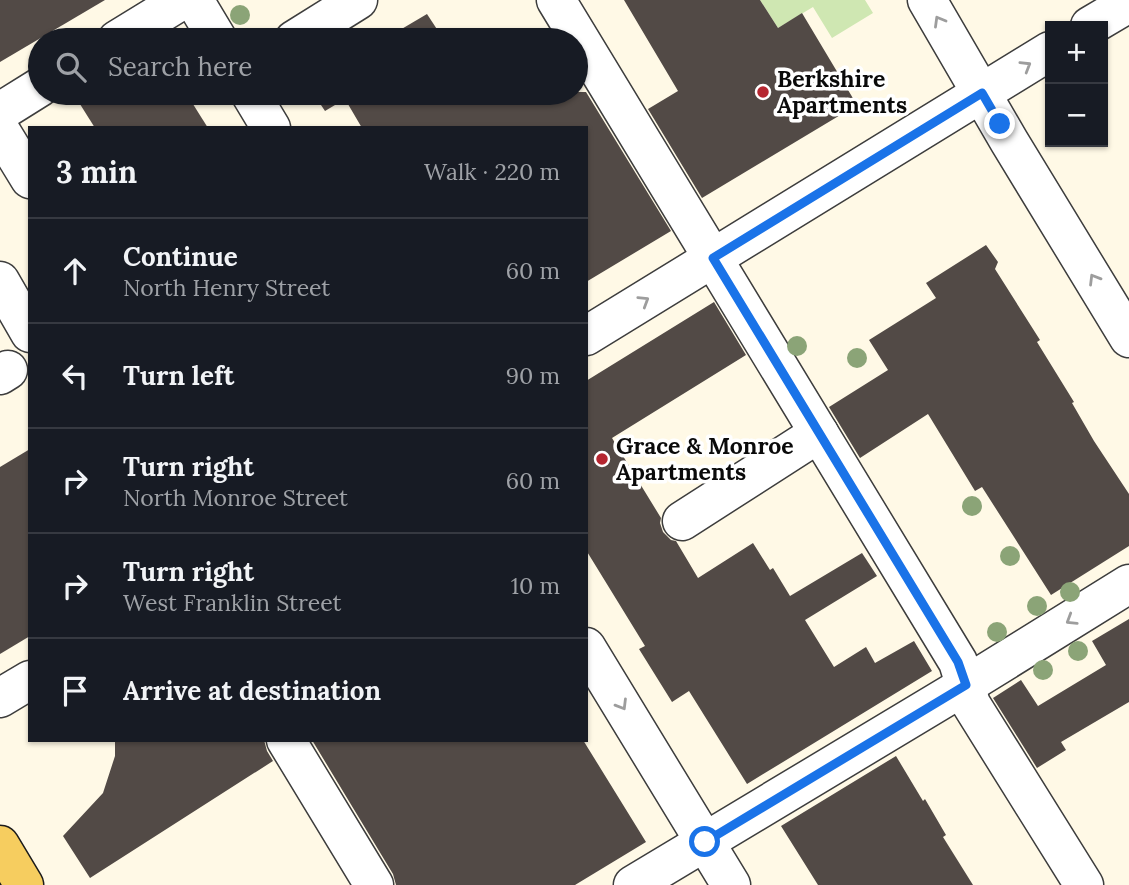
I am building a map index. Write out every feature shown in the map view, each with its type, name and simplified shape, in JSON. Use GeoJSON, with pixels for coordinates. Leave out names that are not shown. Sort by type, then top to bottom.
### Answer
{"type":"FeatureCollection","features":[{"type":"Feature","properties":{"kind":"main road"},"geometry":{"type":"LineString","coordinates":[[0,845],[24,885]]}},
{"type":"Feature","properties":{"kind":"street"},"geometry":{"type":"LineString","coordinates":[[136,28],[182,0]]}},
{"type":"Feature","properties":{"kind":"street"},"geometry":{"type":"LineString","coordinates":[[194,0],[211,28]]}},
{"type":"Feature","properties":{"kind":"street"},"geometry":{"type":"LineString","coordinates":[[314,28],[358,0]]}},
{"type":"Feature","properties":{"kind":"street"},"geometry":{"type":"LineString","coordinates":[[556,0],[573,28]]}},
{"type":"Feature","properties":{"kind":"street"},"geometry":{"type":"LineString","coordinates":[[927,0],[1129,338]]}},
{"type":"Feature","properties":{"kind":"street"},"geometry":{"type":"LineString","coordinates":[[1098,21],[1129,2]]}},
{"type":"Feature","properties":{"kind":"street"},"geometry":{"type":"LineString","coordinates":[[588,53],[958,662],[971,704],[1084,885]]}},
{"type":"Feature","properties":{"kind":"street"},"geometry":{"type":"LineString","coordinates":[[588,336],[1045,54]]}},
{"type":"Feature","properties":{"kind":"street"},"geometry":{"type":"LineString","coordinates":[[0,112],[28,94]]}},
{"type":"Feature","properties":{"kind":"street"},"geometry":{"type":"LineString","coordinates":[[257,105],[270,126]]}},
{"type":"Feature","properties":{"kind":"street"},"geometry":{"type":"LineString","coordinates":[[0,130],[28,176]]}},
{"type":"Feature","properties":{"kind":"street"},"geometry":{"type":"LineString","coordinates":[[0,281],[28,330]]}},
{"type":"Feature","properties":{"kind":"street"},"geometry":{"type":"LineString","coordinates":[[682,521],[819,433]]}},
{"type":"Feature","properties":{"kind":"street"},"geometry":{"type":"LineString","coordinates":[[634,885],[1129,584]]}},
{"type":"Feature","properties":{"kind":"street"},"geometry":{"type":"LineString","coordinates":[[588,650],[730,885]]}},
{"type":"Feature","properties":{"kind":"street"},"geometry":{"type":"LineString","coordinates":[[0,698],[28,681]]}},
{"type":"Feature","properties":{"kind":"street"},"geometry":{"type":"LineString","coordinates":[[287,742],[374,885]]}},
{"type":"Feature","properties":{"kind":"green space"},"geometry":{"type":"Polygon","coordinates":[[[760,0],[865,0],[873,13],[832,38],[813,7],[778,28],[760,0]]]}},
{"type":"Feature","properties":{"kind":"building"},"geometry":{"type":"Polygon","coordinates":[[[0,0],[105,0],[58,28],[28,28],[28,45],[0,62],[0,0]]]}},
{"type":"Feature","properties":{"kind":"building","name":"Berkshire Apartments"},"geometry":{"type":"Polygon","coordinates":[[[624,0],[760,0],[778,28],[802,13],[857,105],[702,198],[648,109],[678,91],[624,0]]]}},
{"type":"Feature","properties":{"kind":"building"},"geometry":{"type":"Polygon","coordinates":[[[427,14],[436,28],[403,28],[427,14]]]}},
{"type":"Feature","properties":{"kind":"building"},"geometry":{"type":"Polygon","coordinates":[[[588,95],[671,231],[588,281],[588,126],[361,126],[349,105],[588,105],[588,95]]]}},
{"type":"Feature","properties":{"kind":"building"},"geometry":{"type":"Polygon","coordinates":[[[81,105],[194,105],[207,126],[94,126],[81,105]]]}},
{"type":"Feature","properties":{"kind":"building"},"geometry":{"type":"Polygon","coordinates":[[[321,105],[335,105],[325,111],[321,105]]]}},
{"type":"Feature","properties":{"kind":"building"},"geometry":{"type":"Polygon","coordinates":[[[986,245],[998,262],[995,269],[1040,340],[1037,342],[1074,402],[1072,403],[1094,441],[1129,494],[1129,546],[1051,595],[982,487],[975,491],[928,414],[860,458],[829,407],[888,370],[869,340],[936,298],[926,283],[986,245]]]}},
{"type":"Feature","properties":{"kind":"building"},"geometry":{"type":"Polygon","coordinates":[[[714,302],[746,355],[612,438],[661,518],[663,532],[676,541],[698,578],[753,543],[790,596],[862,553],[877,576],[805,620],[834,667],[866,647],[875,663],[914,641],[932,671],[747,784],[689,691],[672,702],[639,649],[645,646],[588,553],[588,380],[714,302]]]}},
{"type":"Feature","properties":{"kind":"building"},"geometry":{"type":"Polygon","coordinates":[[[28,450],[28,637],[0,654],[0,467],[28,450]]]}},
{"type":"Feature","properties":{"kind":"building"},"geometry":{"type":"Polygon","coordinates":[[[1129,619],[1129,702],[1061,742],[1066,750],[1037,768],[993,698],[1021,680],[1038,706],[1106,665],[1092,641],[1129,619]]]}},
{"type":"Feature","properties":{"kind":"building"},"geometry":{"type":"Polygon","coordinates":[[[115,742],[265,742],[273,761],[90,878],[63,836],[103,793],[115,756],[115,742]]]}},
{"type":"Feature","properties":{"kind":"building"},"geometry":{"type":"Polygon","coordinates":[[[313,742],[584,742],[646,842],[575,885],[396,885],[393,874],[313,742]]]}},
{"type":"Feature","properties":{"kind":"building"},"geometry":{"type":"Polygon","coordinates":[[[896,756],[923,801],[925,799],[946,835],[943,837],[973,885],[818,885],[781,826],[896,756]]]}},
{"type":"Feature","properties":{"kind":"place","name":"Berkshire Apartments"},"geometry":{"type":"Point","coordinates":[763,92]}},
{"type":"Feature","properties":{"kind":"place","name":"Grace & Monroe Apartments"},"geometry":{"type":"Point","coordinates":[602,459]}},
{"type":"Feature","properties":{"kind":"route"},"geometry":{"type":"LineString","coordinates":[[705,842],[966,685],[958,662],[713,258],[982,93],[1000,124]]}}]}
